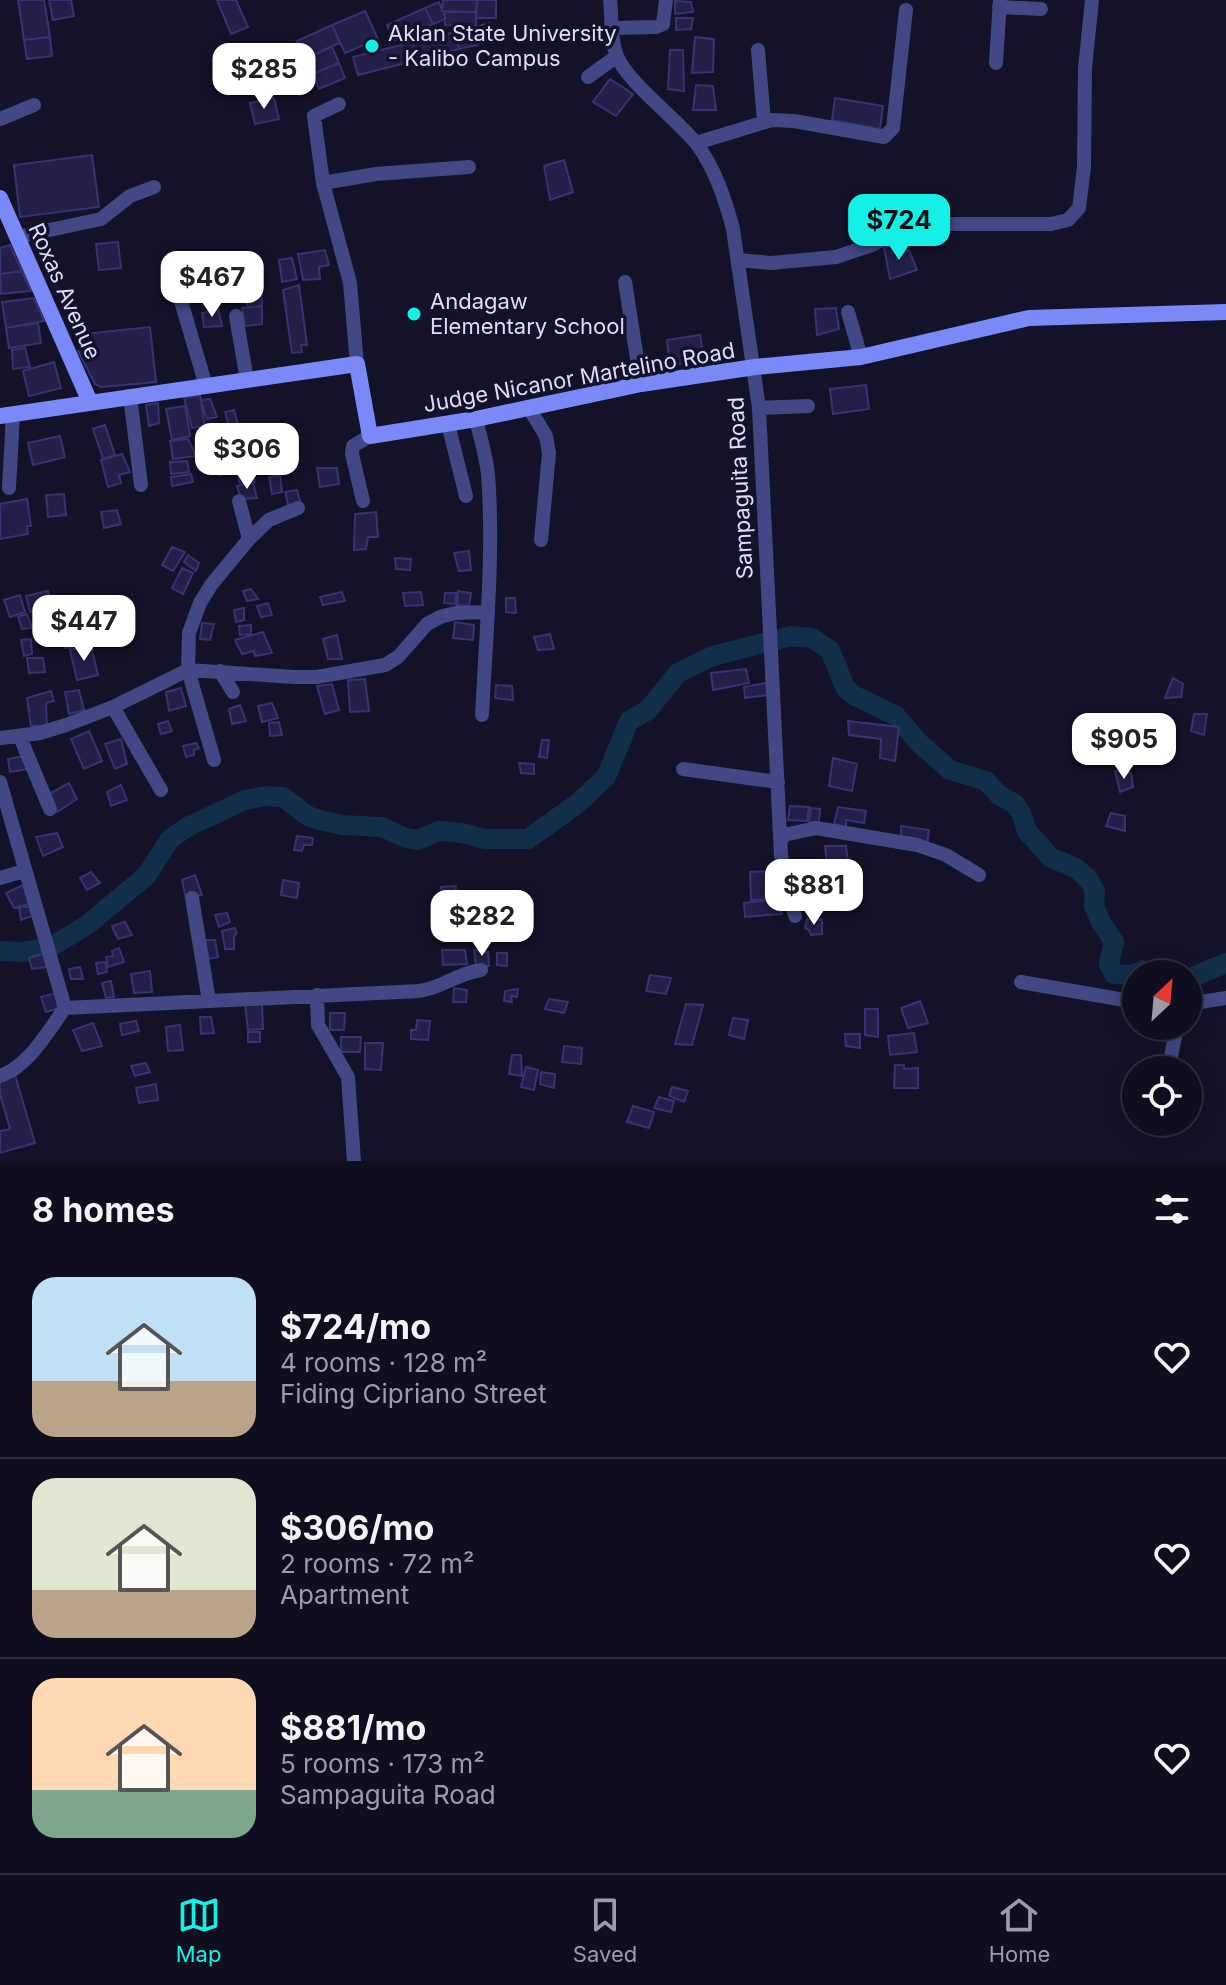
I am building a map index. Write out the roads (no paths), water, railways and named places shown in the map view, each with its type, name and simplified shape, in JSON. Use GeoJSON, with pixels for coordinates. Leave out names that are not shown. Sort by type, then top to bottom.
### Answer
{"type":"FeatureCollection","features":[{"type":"Feature","properties":{"kind":"street"},"geometry":{"type":"LineString","coordinates":[[588,77],[617,56],[610,0]]}},
{"type":"Feature","properties":{"kind":"street"},"geometry":{"type":"LineString","coordinates":[[613,28],[656,27],[663,24],[666,0]]}},
{"type":"Feature","properties":{"kind":"street"},"geometry":{"type":"LineString","coordinates":[[738,260],[771,263],[836,257],[872,245],[894,233],[940,224],[1051,224],[1068,220],[1079,208],[1084,167],[1085,68],[1092,0]]}},
{"type":"Feature","properties":{"kind":"street"},"geometry":{"type":"LineString","coordinates":[[996,63],[999,3],[1041,9]]}},
{"type":"Feature","properties":{"kind":"street"},"geometry":{"type":"LineString","coordinates":[[696,143],[764,122],[794,121],[884,137],[893,128],[906,10]]}},
{"type":"Feature","properties":{"kind":"street"},"geometry":{"type":"LineString","coordinates":[[758,50],[764,122]]}},
{"type":"Feature","properties":{"kind":"street","name":"Sampaguita Road"},"geometry":{"type":"LineString","coordinates":[[617,56],[696,143],[712,169],[725,200],[738,260],[759,408],[781,841],[784,876],[795,916]]}},
{"type":"Feature","properties":{"kind":"street"},"geometry":{"type":"LineString","coordinates":[[339,104],[314,116],[323,183],[350,283],[357,364],[370,436],[353,446],[352,454],[363,501]]}},
{"type":"Feature","properties":{"kind":"street"},"geometry":{"type":"LineString","coordinates":[[0,119],[34,105]]}},
{"type":"Feature","properties":{"kind":"street"},"geometry":{"type":"LineString","coordinates":[[323,183],[376,174],[469,167]]}},
{"type":"Feature","properties":{"kind":"street"},"geometry":{"type":"LineString","coordinates":[[17,237],[101,219],[130,196],[154,187]]}},
{"type":"Feature","properties":{"kind":"street","name":"Roxas Avenue"},"geometry":{"type":"LineString","coordinates":[[0,198],[90,402]]}},
{"type":"Feature","properties":{"kind":"street"},"geometry":{"type":"LineString","coordinates":[[625,282],[641,384]]}},
{"type":"Feature","properties":{"kind":"street"},"geometry":{"type":"LineString","coordinates":[[181,301],[206,386]]}},
{"type":"Feature","properties":{"kind":"street"},"geometry":{"type":"LineString","coordinates":[[848,312],[861,357]]}},
{"type":"Feature","properties":{"kind":"street","name":"Judge Nicanor Martelino Road"},"geometry":{"type":"LineString","coordinates":[[370,436],[476,419],[641,384],[755,367],[861,357],[1029,318],[1226,312]]}},
{"type":"Feature","properties":{"kind":"street"},"geometry":{"type":"LineString","coordinates":[[236,316],[247,380]]}},
{"type":"Feature","properties":{"kind":"street"},"geometry":{"type":"LineString","coordinates":[[9,488],[6,415],[357,364]]}},
{"type":"Feature","properties":{"kind":"street"},"geometry":{"type":"LineString","coordinates":[[130,396],[141,485]]}},
{"type":"Feature","properties":{"kind":"street"},"geometry":{"type":"LineString","coordinates":[[759,408],[808,406]]}},
{"type":"Feature","properties":{"kind":"street"},"geometry":{"type":"LineString","coordinates":[[529,408],[546,436],[549,453],[541,540]]}},
{"type":"Feature","properties":{"kind":"street"},"geometry":{"type":"LineString","coordinates":[[476,419],[487,471],[488,612],[482,715]]}},
{"type":"Feature","properties":{"kind":"street"},"geometry":{"type":"LineString","coordinates":[[448,424],[466,496]]}},
{"type":"Feature","properties":{"kind":"street"},"geometry":{"type":"LineString","coordinates":[[239,501],[249,539]]}},
{"type":"Feature","properties":{"kind":"street"},"geometry":{"type":"LineString","coordinates":[[214,760],[188,670],[189,633],[200,603],[211,585],[249,539],[269,520],[298,508]]}},
{"type":"Feature","properties":{"kind":"street"},"geometry":{"type":"LineString","coordinates":[[0,738],[20,737],[66,725],[113,707],[188,670],[317,677],[385,665],[398,657],[427,624],[440,617],[455,613],[488,612]]}},
{"type":"Feature","properties":{"kind":"street"},"geometry":{"type":"LineString","coordinates":[[220,671],[233,692]]}},
{"type":"Feature","properties":{"kind":"street"},"geometry":{"type":"LineString","coordinates":[[113,707],[161,790]]}},
{"type":"Feature","properties":{"kind":"street"},"geometry":{"type":"LineString","coordinates":[[20,737],[50,809]]}},
{"type":"Feature","properties":{"kind":"street"},"geometry":{"type":"LineString","coordinates":[[683,769],[778,782]]}},
{"type":"Feature","properties":{"kind":"street"},"geometry":{"type":"LineString","coordinates":[[0,782],[65,1008]]}},
{"type":"Feature","properties":{"kind":"street"},"geometry":{"type":"LineString","coordinates":[[781,841],[784,835],[816,828],[894,841],[946,855],[979,875]]}},
{"type":"Feature","properties":{"kind":"street"},"geometry":{"type":"LineString","coordinates":[[0,878],[24,871]]}},
{"type":"Feature","properties":{"kind":"street"},"geometry":{"type":"LineString","coordinates":[[192,898],[209,1001]]}},
{"type":"Feature","properties":{"kind":"street"},"geometry":{"type":"LineString","coordinates":[[0,1076],[10,1072],[31,1052],[65,1008],[419,991],[433,989],[466,972],[481,970]]}},
{"type":"Feature","properties":{"kind":"street"},"geometry":{"type":"LineString","coordinates":[[1021,982],[1122,1000]]}},
{"type":"Feature","properties":{"kind":"street"},"geometry":{"type":"LineString","coordinates":[[317,995],[318,1025],[348,1077],[354,1161]]}},
{"type":"Feature","properties":{"kind":"street"},"geometry":{"type":"LineString","coordinates":[[1202,1002],[1226,998]]}},
{"type":"Feature","properties":{"kind":"waterway"},"geometry":{"type":"LineString","coordinates":[[54,945],[87,925],[146,876],[170,839],[189,826],[245,800],[283,797],[308,816],[320,820],[342,825],[382,827],[418,840],[438,831],[485,839],[528,839],[577,804],[606,777],[629,721],[648,710],[678,673],[713,656],[791,636],[812,638],[830,650],[845,687],[853,695],[896,716],[918,742],[950,770],[986,781],[999,795],[1015,804],[1027,831],[1050,857],[1077,869],[1088,879],[1095,891],[1094,906],[1114,942],[1109,964],[1114,974],[1122,974]]}},
{"type":"Feature","properties":{"kind":"waterway"},"geometry":{"type":"LineString","coordinates":[[0,951],[43,949]]}},
{"type":"Feature","properties":{"kind":"waterway"},"geometry":{"type":"LineString","coordinates":[[1202,973],[1226,963]]}},
{"type":"Feature","properties":{"kind":"place","name":"Aklan State University - Kalibo Campus"},"geometry":{"type":"Point","coordinates":[372,46]}},
{"type":"Feature","properties":{"kind":"place","name":"Andagaw Elementary School"},"geometry":{"type":"Point","coordinates":[414,314]}}]}
